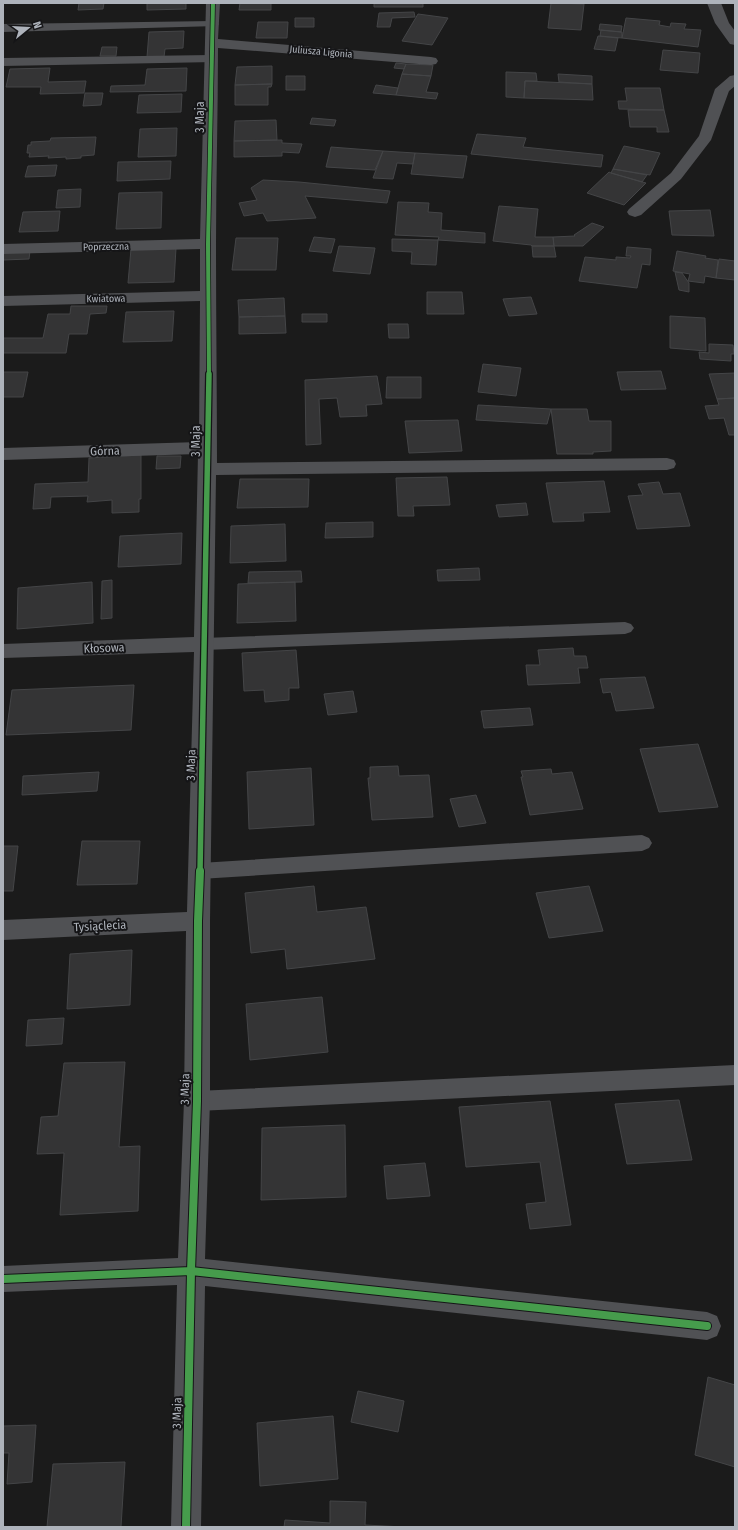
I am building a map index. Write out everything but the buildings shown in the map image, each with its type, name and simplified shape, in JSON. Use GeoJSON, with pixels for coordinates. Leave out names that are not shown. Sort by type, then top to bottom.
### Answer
{"type":"FeatureCollection","features":[{"type":"Feature","properties":{"kind":"street"},"geometry":{"type":"LineString","coordinates":[[714,3],[722,23],[735,41]]}},
{"type":"Feature","properties":{"kind":"street","name":"Juliusza Ligonia"},"geometry":{"type":"LineString","coordinates":[[212,32],[431,61]]}},
{"type":"Feature","properties":{"kind":"street","name":"3 Maja"},"geometry":{"type":"LineString","coordinates":[[186,1527],[208,469],[208,244],[212,32]]}},
{"type":"Feature","properties":{"kind":"street"},"geometry":{"type":"LineString","coordinates":[[635,212],[676,176],[706,137],[722,89],[735,79]]}},
{"type":"Feature","properties":{"kind":"street","name":"Poprzeczna"},"geometry":{"type":"LineString","coordinates":[[3,249],[208,244]]}},
{"type":"Feature","properties":{"kind":"street","name":"Kwiatowa"},"geometry":{"type":"LineString","coordinates":[[3,301],[209,296]]}},
{"type":"Feature","properties":{"kind":"street","name":"Górna"},"geometry":{"type":"LineString","coordinates":[[3,454],[207,448]]}},
{"type":"Feature","properties":{"kind":"street"},"geometry":{"type":"LineString","coordinates":[[208,469],[667,464]]}},
{"type":"Feature","properties":{"kind":"street","name":"Kłosowa"},"geometry":{"type":"LineString","coordinates":[[3,651],[204,644]]}},
{"type":"Feature","properties":{"kind":"street","name":"Tysiąclecia"},"geometry":{"type":"LineString","coordinates":[[3,930],[198,921]]}},
{"type":"Feature","properties":{"kind":"street"},"geometry":{"type":"LineString","coordinates":[[3,1279],[191,1271],[707,1326]]}},
{"type":"Feature","properties":{"kind":"lane"},"geometry":{"type":"LineString","coordinates":[[3,28],[212,32]]}},
{"type":"Feature","properties":{"kind":"lane"},"geometry":{"type":"LineString","coordinates":[[3,62],[212,32]]}},
{"type":"Feature","properties":{"kind":"lane"},"geometry":{"type":"LineString","coordinates":[[204,644],[625,628]]}},
{"type":"Feature","properties":{"kind":"lane"},"geometry":{"type":"LineString","coordinates":[[200,871],[642,843]]}},
{"type":"Feature","properties":{"kind":"lane"},"geometry":{"type":"LineString","coordinates":[[196,1101],[735,1075]]}},
{"type":"Feature","properties":{"kind":"cycle path"},"geometry":{"type":"LineString","coordinates":[[186,1527],[191,1271],[197,1101],[198,921],[209,368],[208,244],[213,3]]}},
{"type":"Feature","properties":{"kind":"cycle path"},"geometry":{"type":"LineString","coordinates":[[3,1279],[191,1271],[707,1326]]}}]}
